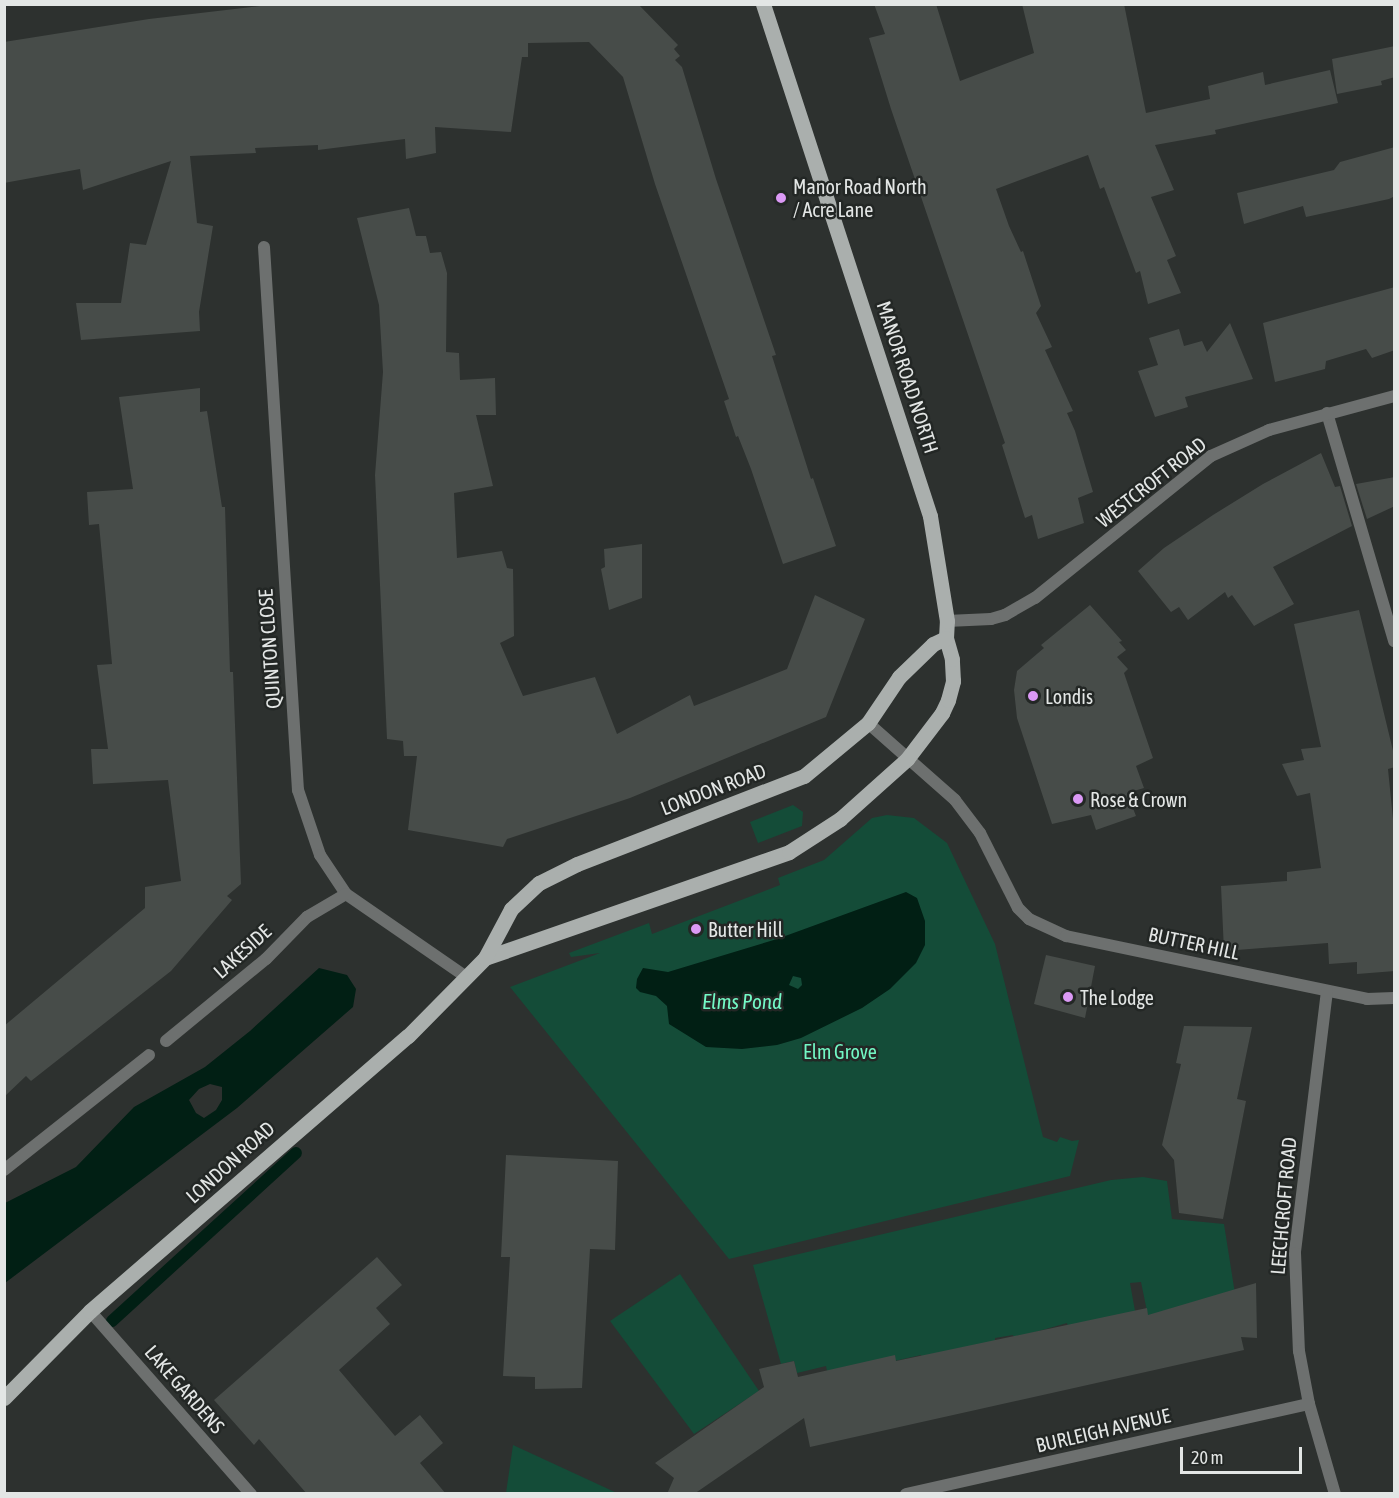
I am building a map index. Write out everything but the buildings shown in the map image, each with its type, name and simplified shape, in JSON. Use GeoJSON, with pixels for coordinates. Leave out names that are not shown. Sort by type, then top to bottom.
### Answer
{"type":"FeatureCollection","features":[{"type":"Feature","properties":{"kind":"main road","name":"MANOR ROAD NORTH"},"geometry":{"type":"LineString","coordinates":[[763,4],[930,516],[947,621],[946,638],[952,659],[953,681],[942,713],[907,759]]}},
{"type":"Feature","properties":{"kind":"main road","name":"LONDON ROAD"},"geometry":{"type":"LineString","coordinates":[[4,1398],[90,1311],[408,1036],[485,958],[512,909],[539,882],[577,864],[804,776],[868,723],[899,677],[933,644],[946,638]]}},
{"type":"Feature","properties":{"kind":"main road","name":"LONDON ROAD"},"geometry":{"type":"LineString","coordinates":[[485,958],[789,852],[840,819],[907,759]]}},
{"type":"Feature","properties":{"kind":"street","name":"QUINTON CLOSE"},"geometry":{"type":"LineString","coordinates":[[264,247],[298,790],[320,855],[346,894],[465,976]]}},
{"type":"Feature","properties":{"kind":"street","name":"WESTCROFT ROAD"},"geometry":{"type":"LineString","coordinates":[[947,621],[991,619],[1015,610],[1035,598],[1211,456],[1269,430],[1395,396]]}},
{"type":"Feature","properties":{"kind":"street"},"geometry":{"type":"LineString","coordinates":[[1328,413],[1395,641]]}},
{"type":"Feature","properties":{"kind":"street","name":"BUTTER HILL"},"geometry":{"type":"LineString","coordinates":[[868,723],[955,800],[980,833],[1018,908],[1029,919],[1066,936],[1367,999],[1395,998]]}},
{"type":"Feature","properties":{"kind":"street","name":"LAKESIDE"},"geometry":{"type":"LineString","coordinates":[[166,1041],[266,959],[307,917],[346,894]]}},
{"type":"Feature","properties":{"kind":"street","name":"LEECHCROFT ROAD"},"geometry":{"type":"LineString","coordinates":[[1326,991],[1295,1253],[1299,1351],[1309,1404],[1335,1494]]}},
{"type":"Feature","properties":{"kind":"street"},"geometry":{"type":"LineString","coordinates":[[4,1170],[149,1054]]}},
{"type":"Feature","properties":{"kind":"street","name":"LAKE GARDENS"},"geometry":{"type":"LineString","coordinates":[[90,1311],[251,1494]]}},
{"type":"Feature","properties":{"kind":"street","name":"BURLEIGH AVENUE"},"geometry":{"type":"LineString","coordinates":[[906,1494],[1309,1404]]}},
{"type":"Feature","properties":{"kind":"green space"},"geometry":{"type":"Polygon","coordinates":[[[793,805],[803,812],[802,826],[758,843],[750,822],[793,805]]]}},
{"type":"Feature","properties":{"kind":"green space","name":"Elm Grove"},"geometry":{"type":"Polygon","coordinates":[[[887,815],[914,818],[947,843],[995,944],[1043,1137],[1057,1142],[1060,1137],[1072,1141],[1079,1140],[1070,1176],[729,1259],[510,987],[600,953],[571,957],[569,953],[649,923],[652,934],[780,885],[778,878],[824,860],[872,818],[887,815]]]}},
{"type":"Feature","properties":{"kind":"green space"},"geometry":{"type":"Polygon","coordinates":[[[1143,1177],[1167,1181],[1172,1219],[1224,1224],[1236,1300],[1149,1321],[1141,1282],[1130,1283],[1135,1311],[1071,1339],[1067,1323],[1014,1338],[1013,1335],[995,1338],[995,1342],[922,1359],[921,1355],[890,1362],[829,1380],[826,1366],[797,1373],[794,1361],[781,1364],[753,1265],[1111,1180],[1143,1177]]]}},
{"type":"Feature","properties":{"kind":"green space"},"geometry":{"type":"Polygon","coordinates":[[[680,1274],[759,1391],[694,1434],[610,1321],[680,1274]]]}},
{"type":"Feature","properties":{"kind":"green space"},"geometry":{"type":"Polygon","coordinates":[[[513,1445],[617,1493],[506,1493],[513,1445]]]}},
{"type":"Feature","properties":{"kind":"water","name":"Elms Pond"},"geometry":{"type":"Polygon","coordinates":[[[906,892],[917,898],[925,921],[925,945],[916,963],[890,989],[862,1008],[801,1038],[777,1045],[742,1049],[706,1047],[669,1024],[667,1006],[656,996],[640,992],[636,988],[637,979],[643,968],[668,972],[777,939],[906,892]],[[793,976],[789,985],[798,989],[802,985],[801,978],[793,976]]]}},
{"type":"Feature","properties":{"kind":"water"},"geometry":{"type":"Polygon","coordinates":[[[319,968],[347,975],[356,989],[353,1007],[237,1108],[5,1283],[5,1203],[76,1167],[134,1107],[205,1067],[250,1031],[319,968]],[[210,1084],[199,1089],[189,1100],[196,1113],[204,1118],[216,1110],[222,1100],[222,1087],[210,1084]]]}},
{"type":"Feature","properties":{"kind":"waterway"},"geometry":{"type":"LineString","coordinates":[[112,1321],[296,1153]]}},
{"type":"Feature","properties":{"kind":"place","name":"Manor Road North / Acre Lane"},"geometry":{"type":"Point","coordinates":[781,198]}},
{"type":"Feature","properties":{"kind":"place","name":"Londis"},"geometry":{"type":"Point","coordinates":[1033,696]}},
{"type":"Feature","properties":{"kind":"place","name":"Rose & Crown"},"geometry":{"type":"Point","coordinates":[1078,799]}},
{"type":"Feature","properties":{"kind":"place","name":"Butter Hill"},"geometry":{"type":"Point","coordinates":[696,929]}},
{"type":"Feature","properties":{"kind":"place","name":"The Lodge"},"geometry":{"type":"Point","coordinates":[1068,997]}}]}
